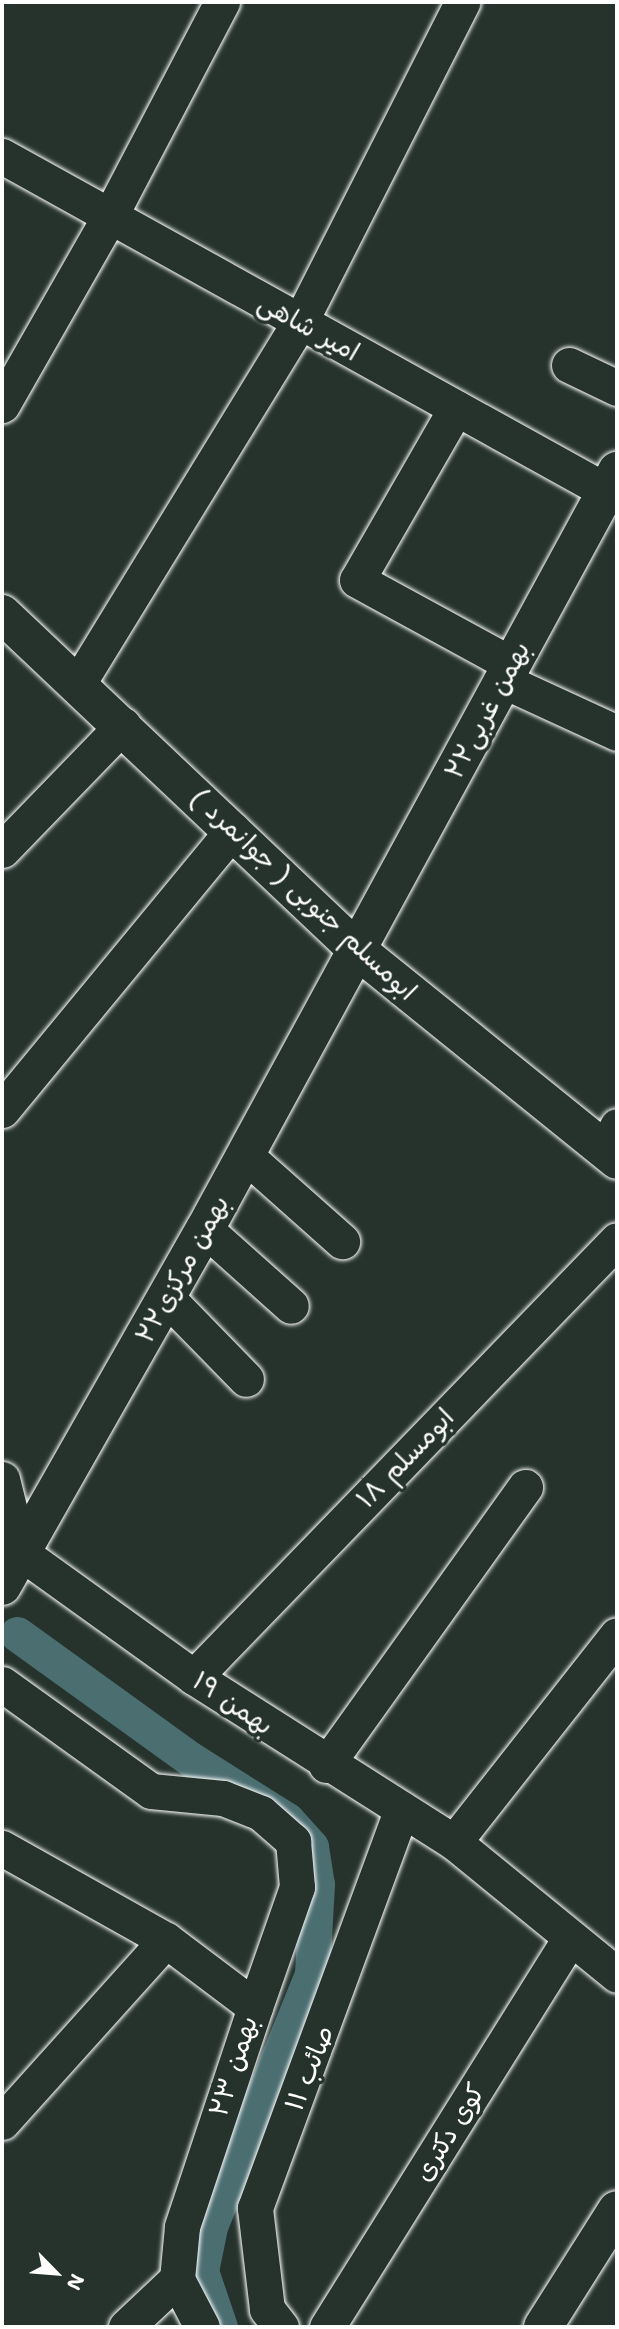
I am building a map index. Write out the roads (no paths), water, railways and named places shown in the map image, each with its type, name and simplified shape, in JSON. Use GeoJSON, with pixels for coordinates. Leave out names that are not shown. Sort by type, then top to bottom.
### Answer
{"type":"FeatureCollection","features":[{"type":"Feature","properties":{"kind":"street"},"geometry":{"type":"LineString","coordinates":[[2,405],[110,216],[222,2]]}},
{"type":"Feature","properties":{"kind":"street"},"geometry":{"type":"LineString","coordinates":[[79,682],[300,322],[462,2]]}},
{"type":"Feature","properties":{"kind":"street","name":"امیر شاهی"},"geometry":{"type":"LineString","coordinates":[[2,156],[456,408],[613,486]]}},
{"type":"Feature","properties":{"kind":"street"},"geometry":{"type":"LineString","coordinates":[[569,365],[617,388]]}},
{"type":"Feature","properties":{"kind":"street"},"geometry":{"type":"LineString","coordinates":[[456,408],[357,580],[507,673],[617,733]]}},
{"type":"Feature","properties":{"kind":"street","name":"۲۲بهمن غربی"},"geometry":{"type":"LineString","coordinates":[[357,950],[507,673],[613,486]]}},
{"type":"Feature","properties":{"kind":"street","name":"ابومسلم جنوبی ( جوانمرد )"},"geometry":{"type":"LineString","coordinates":[[2,614],[79,682],[357,950],[613,1145]]}},
{"type":"Feature","properties":{"kind":"street"},"geometry":{"type":"LineString","coordinates":[[2,850],[123,725]]}},
{"type":"Feature","properties":{"kind":"street"},"geometry":{"type":"LineString","coordinates":[[2,1110],[233,830]]}},
{"type":"Feature","properties":{"kind":"street","name":"۲۲بهمن مرکزی"},"geometry":{"type":"LineString","coordinates":[[2,1586],[167,1298],[357,950]]}},
{"type":"Feature","properties":{"kind":"street"},"geometry":{"type":"LineString","coordinates":[[245,1155],[342,1241]]}},
{"type":"Feature","properties":{"kind":"street"},"geometry":{"type":"LineString","coordinates":[[205,1229],[291,1306]]}},
{"type":"Feature","properties":{"kind":"street","name":"ابومسلم ۱۸"},"geometry":{"type":"LineString","coordinates":[[194,1677],[617,1240]]}},
{"type":"Feature","properties":{"kind":"street"},"geometry":{"type":"LineString","coordinates":[[167,1298],[246,1379]]}},
{"type":"Feature","properties":{"kind":"street"},"geometry":{"type":"LineString","coordinates":[[2,1479],[20,1552]]}},
{"type":"Feature","properties":{"kind":"street"},"geometry":{"type":"LineString","coordinates":[[326,1765],[525,1487]]}},
{"type":"Feature","properties":{"kind":"street","name":"بهمن ۱۹"},"geometry":{"type":"LineString","coordinates":[[20,1552],[194,1677],[326,1765],[454,1842],[617,1975]]}},
{"type":"Feature","properties":{"kind":"street"},"geometry":{"type":"LineString","coordinates":[[454,1842],[617,1635]]}},
{"type":"Feature","properties":{"kind":"street"},"geometry":{"type":"LineString","coordinates":[[2,1684],[151,1791],[223,1798],[261,1813],[293,1842],[297,1888],[255,2007]]}},
{"type":"Feature","properties":{"kind":"street","name":"صائب ۱۱"},"geometry":{"type":"LineString","coordinates":[[281,2327],[267,2309],[255,2207],[402,1809]]}},
{"type":"Feature","properties":{"kind":"street","name":"بهمن ۲۳"},"geometry":{"type":"LineString","coordinates":[[2,1848],[166,1940],[255,2007],[197,2174],[182,2227],[177,2279]]}},
{"type":"Feature","properties":{"kind":"street","name":"کوی دکتری"},"geometry":{"type":"LineString","coordinates":[[327,2327],[570,1938]]}},
{"type":"Feature","properties":{"kind":"street"},"geometry":{"type":"LineString","coordinates":[[2,2122],[166,1940]]}},
{"type":"Feature","properties":{"kind":"street"},"geometry":{"type":"LineString","coordinates":[[543,2327],[606,2251],[617,2210]]}},
{"type":"Feature","properties":{"kind":"street"},"geometry":{"type":"LineString","coordinates":[[125,2327],[177,2279],[202,2327]]}},
{"type":"Feature","properties":{"kind":"waterway"},"geometry":{"type":"LineString","coordinates":[[17,1634],[192,1760],[287,1820],[311,1847],[317,1884],[312,1974],[210,2227],[201,2271],[220,2327]]}}]}
